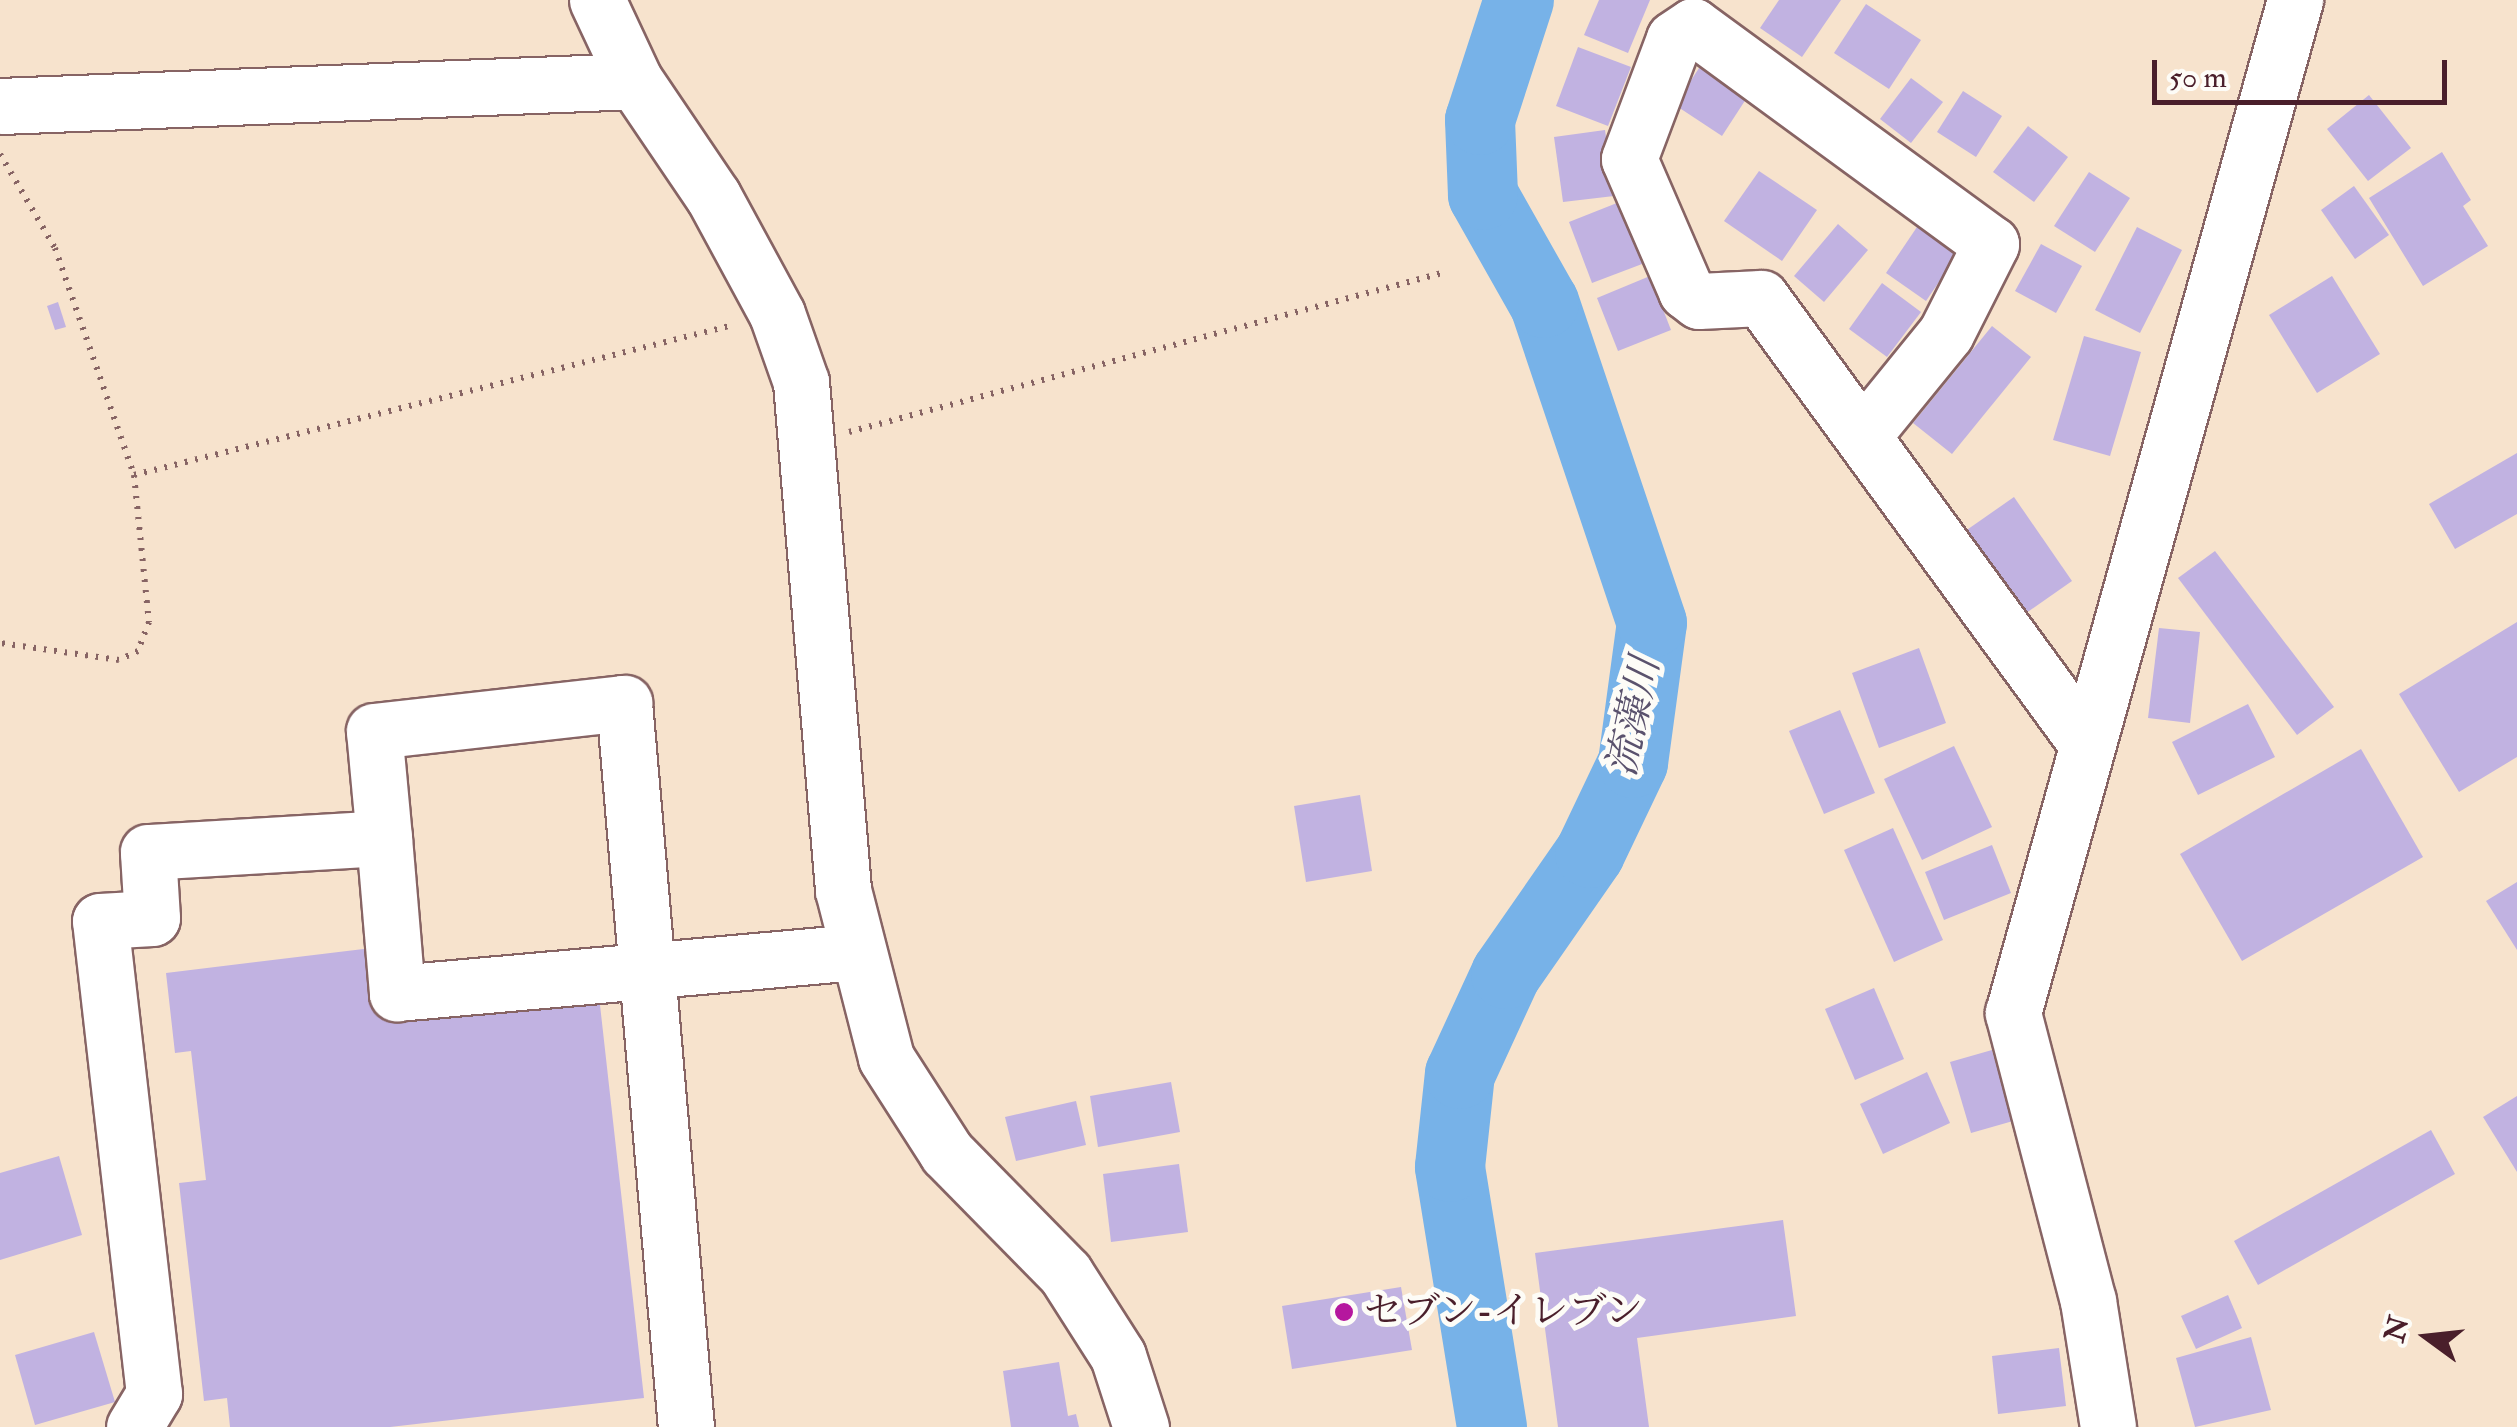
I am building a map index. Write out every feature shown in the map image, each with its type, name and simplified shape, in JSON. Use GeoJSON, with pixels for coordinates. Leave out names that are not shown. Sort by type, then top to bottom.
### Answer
{"type":"FeatureCollection","features":[{"type":"Feature","properties":{"kind":"street"},"geometry":{"type":"LineString","coordinates":[[597,0],[635,81],[713,196],[777,314],[801,382],[843,890],[886,1058],[946,1152],[1065,1273],[1118,1356],[1141,1427]]}},
{"type":"Feature","properties":{"kind":"street"},"geometry":{"type":"LineString","coordinates":[[2108,1427],[2088,1300],[2013,1013],[2084,740],[2295,0]]}},
{"type":"Feature","properties":{"kind":"street"},"geometry":{"type":"LineString","coordinates":[[1864,434],[1946,333],[1991,244],[1693,26],[1674,38],[1629,159],[1686,291],[1698,302],[1761,298],[2084,740]]}},
{"type":"Feature","properties":{"kind":"street"},"geometry":{"type":"LineString","coordinates":[[0,106],[635,81]]}},
{"type":"Feature","properties":{"kind":"street"},"geometry":{"type":"LineString","coordinates":[[686,1427],[648,971],[624,703],[374,731],[398,993],[648,971],[856,952]]}},
{"type":"Feature","properties":{"kind":"street"},"geometry":{"type":"LineString","coordinates":[[134,1427],[154,1394],[100,921],[152,918],[148,852],[384,838]]}},
{"type":"Feature","properties":{"kind":"path"},"geometry":{"type":"LineString","coordinates":[[0,154],[56,248],[134,475],[149,622],[138,651],[119,660],[0,643]]}},
{"type":"Feature","properties":{"kind":"path"},"geometry":{"type":"LineString","coordinates":[[805,444],[1442,273]]}},
{"type":"Feature","properties":{"kind":"path"},"geometry":{"type":"LineString","coordinates":[[134,475],[777,314]]}},
{"type":"Feature","properties":{"kind":"building"},"geometry":{"type":"Polygon","coordinates":[[[1599,0],[1650,0],[1628,53],[1584,35],[1599,0]]]}},
{"type":"Feature","properties":{"kind":"building"},"geometry":{"type":"Polygon","coordinates":[[[1779,0],[1841,0],[1802,57],[1760,28],[1779,0]]]}},
{"type":"Feature","properties":{"kind":"building"},"geometry":{"type":"Polygon","coordinates":[[[1866,4],[1921,40],[1889,89],[1834,53],[1866,4]]]}},
{"type":"Feature","properties":{"kind":"building"},"geometry":{"type":"Polygon","coordinates":[[[1578,47],[1631,67],[1608,126],[1556,106],[1578,47]]]}},
{"type":"Feature","properties":{"kind":"building"},"geometry":{"type":"Polygon","coordinates":[[[1701,65],[1748,96],[1722,136],[1675,105],[1701,65]]]}},
{"type":"Feature","properties":{"kind":"building"},"geometry":{"type":"Polygon","coordinates":[[[1911,78],[1943,102],[1911,143],[1880,119],[1911,78]]]}},
{"type":"Feature","properties":{"kind":"building"},"geometry":{"type":"Polygon","coordinates":[[[1963,91],[2002,116],[1976,157],[1937,132],[1963,91]]]}},
{"type":"Feature","properties":{"kind":"building"},"geometry":{"type":"Polygon","coordinates":[[[2369,95],[2411,148],[2368,181],[2327,129],[2369,95]]]}},
{"type":"Feature","properties":{"kind":"building"},"geometry":{"type":"Polygon","coordinates":[[[2028,126],[2068,157],[2034,202],[1993,172],[2028,126]]]}},
{"type":"Feature","properties":{"kind":"building"},"geometry":{"type":"Polygon","coordinates":[[[1605,130],[1614,196],[1563,202],[1554,137],[1605,130]]]}},
{"type":"Feature","properties":{"kind":"building"},"geometry":{"type":"Polygon","coordinates":[[[2442,152],[2471,200],[2463,206],[2488,246],[2423,286],[2369,198],[2442,152]]]}},
{"type":"Feature","properties":{"kind":"building"},"geometry":{"type":"Polygon","coordinates":[[[1759,171],[1817,210],[1782,261],[1724,221],[1759,171]]]}},
{"type":"Feature","properties":{"kind":"building"},"geometry":{"type":"Polygon","coordinates":[[[2089,172],[2130,198],[2095,252],[2054,226],[2089,172]]]}},
{"type":"Feature","properties":{"kind":"building"},"geometry":{"type":"Polygon","coordinates":[[[2354,186],[2389,235],[2355,259],[2321,210],[2354,186]]]}},
{"type":"Feature","properties":{"kind":"building"},"geometry":{"type":"Polygon","coordinates":[[[1627,199],[1650,261],[1592,283],[1569,222],[1627,199]]]}},
{"type":"Feature","properties":{"kind":"building"},"geometry":{"type":"Polygon","coordinates":[[[1838,224],[1868,250],[1824,302],[1794,276],[1838,224]]]}},
{"type":"Feature","properties":{"kind":"building"},"geometry":{"type":"Polygon","coordinates":[[[1917,227],[1958,254],[1926,301],[1886,273],[1917,227]]]}},
{"type":"Feature","properties":{"kind":"building"},"geometry":{"type":"Polygon","coordinates":[[[2137,227],[2182,250],[2140,333],[2095,310],[2137,227]]]}},
{"type":"Feature","properties":{"kind":"building"},"geometry":{"type":"Polygon","coordinates":[[[2041,244],[2082,266],[2056,313],[2015,291],[2041,244]]]}},
{"type":"Feature","properties":{"kind":"building"},"geometry":{"type":"Polygon","coordinates":[[[1650,276],[1671,330],[1618,351],[1597,298],[1650,276]]]}},
{"type":"Feature","properties":{"kind":"building"},"geometry":{"type":"Polygon","coordinates":[[[2332,276],[2380,354],[2317,393],[2269,315],[2332,276]]]}},
{"type":"Feature","properties":{"kind":"building"},"geometry":{"type":"Polygon","coordinates":[[[1882,283],[1921,312],[1887,357],[1849,329],[1882,283]]]}},
{"type":"Feature","properties":{"kind":"building"},"geometry":{"type":"Polygon","coordinates":[[[58,302],[66,327],[55,330],[47,306],[58,302]]]}},
{"type":"Feature","properties":{"kind":"building"},"geometry":{"type":"Polygon","coordinates":[[[1992,326],[2031,357],[1952,454],[1913,423],[1992,326]]]}},
{"type":"Feature","properties":{"kind":"building"},"geometry":{"type":"Polygon","coordinates":[[[2084,336],[2141,352],[2110,456],[2053,440],[2084,336]]]}},
{"type":"Feature","properties":{"kind":"building"},"geometry":{"type":"Polygon","coordinates":[[[2517,453],[2517,514],[2455,549],[2429,504],[2517,453]]]}},
{"type":"Feature","properties":{"kind":"building"},"geometry":{"type":"Polygon","coordinates":[[[2014,497],[2072,581],[2019,618],[1961,534],[2014,497]]]}},
{"type":"Feature","properties":{"kind":"building"},"geometry":{"type":"Polygon","coordinates":[[[2215,551],[2334,707],[2297,735],[2178,578],[2215,551]]]}},
{"type":"Feature","properties":{"kind":"building"},"geometry":{"type":"Polygon","coordinates":[[[2517,622],[2517,757],[2459,792],[2399,694],[2517,622]]]}},
{"type":"Feature","properties":{"kind":"building"},"geometry":{"type":"Polygon","coordinates":[[[2159,628],[2200,632],[2190,723],[2148,718],[2159,628]]]}},
{"type":"Feature","properties":{"kind":"building"},"geometry":{"type":"Polygon","coordinates":[[[1919,648],[1946,723],[1879,748],[1852,673],[1919,648]]]}},
{"type":"Feature","properties":{"kind":"building"},"geometry":{"type":"Polygon","coordinates":[[[2248,704],[2275,757],[2198,795],[2172,742],[2248,704]]]}},
{"type":"Feature","properties":{"kind":"building"},"geometry":{"type":"Polygon","coordinates":[[[1840,710],[1875,793],[1824,814],[1789,731],[1840,710]]]}},
{"type":"Feature","properties":{"kind":"building"},"geometry":{"type":"Polygon","coordinates":[[[1954,746],[1992,827],[1922,860],[1884,779],[1954,746]]]}},
{"type":"Feature","properties":{"kind":"building"},"geometry":{"type":"Polygon","coordinates":[[[2361,749],[2423,857],[2242,961],[2180,854],[2361,749]]]}},
{"type":"Feature","properties":{"kind":"building"},"geometry":{"type":"Polygon","coordinates":[[[1360,795],[1372,871],[1306,882],[1294,806],[1360,795]]]}},
{"type":"Feature","properties":{"kind":"building"},"geometry":{"type":"Polygon","coordinates":[[[1893,828],[1943,940],[1894,962],[1844,850],[1893,828]]]}},
{"type":"Feature","properties":{"kind":"building"},"geometry":{"type":"Polygon","coordinates":[[[1992,845],[2011,893],[1944,920],[1925,872],[1992,845]]]}},
{"type":"Feature","properties":{"kind":"building"},"geometry":{"type":"Polygon","coordinates":[[[2517,882],[2517,950],[2486,901],[2517,882]]]}},
{"type":"Feature","properties":{"kind":"building"},"geometry":{"type":"Polygon","coordinates":[[[380,947],[389,1020],[599,996],[644,1398],[390,1427],[230,1427],[227,1398],[204,1401],[179,1183],[206,1180],[191,1051],[175,1053],[166,973],[380,947]]]}},
{"type":"Feature","properties":{"kind":"building"},"geometry":{"type":"Polygon","coordinates":[[[1874,988],[1904,1059],[1855,1080],[1825,1009],[1874,988]]]}},
{"type":"Feature","properties":{"kind":"building"},"geometry":{"type":"Polygon","coordinates":[[[1992,1050],[2013,1121],[1971,1133],[1950,1062],[1992,1050]]]}},
{"type":"Feature","properties":{"kind":"building"},"geometry":{"type":"Polygon","coordinates":[[[1927,1072],[1950,1123],[1883,1154],[1860,1104],[1927,1072]]]}},
{"type":"Feature","properties":{"kind":"building"},"geometry":{"type":"Polygon","coordinates":[[[1171,1082],[1180,1132],[1098,1147],[1090,1096],[1171,1082]]]}},
{"type":"Feature","properties":{"kind":"building"},"geometry":{"type":"Polygon","coordinates":[[[2517,1096],[2517,1172],[2483,1117],[2517,1096]]]}},
{"type":"Feature","properties":{"kind":"building"},"geometry":{"type":"Polygon","coordinates":[[[1076,1101],[1086,1145],[1016,1161],[1005,1117],[1076,1101]]]}},
{"type":"Feature","properties":{"kind":"building"},"geometry":{"type":"Polygon","coordinates":[[[2431,1130],[2455,1174],[2258,1285],[2234,1241],[2431,1130]]]}},
{"type":"Feature","properties":{"kind":"building"},"geometry":{"type":"Polygon","coordinates":[[[59,1156],[82,1235],[0,1260],[0,1173],[59,1156]]]}},
{"type":"Feature","properties":{"kind":"building"},"geometry":{"type":"Polygon","coordinates":[[[1179,1164],[1188,1232],[1111,1242],[1103,1174],[1179,1164]]]}},
{"type":"Feature","properties":{"kind":"building"},"geometry":{"type":"Polygon","coordinates":[[[1783,1220],[1796,1316],[1637,1338],[1649,1427],[1558,1427],[1535,1253],[1783,1220]]]}},
{"type":"Feature","properties":{"kind":"building"},"geometry":{"type":"Polygon","coordinates":[[[1401,1287],[1412,1350],[1292,1369],[1282,1306],[1401,1287]]]}},
{"type":"Feature","properties":{"kind":"building"},"geometry":{"type":"Polygon","coordinates":[[[2228,1295],[2242,1328],[2196,1349],[2181,1316],[2228,1295]]]}},
{"type":"Feature","properties":{"kind":"building"},"geometry":{"type":"Polygon","coordinates":[[[94,1332],[115,1402],[35,1425],[15,1355],[94,1332]]]}},
{"type":"Feature","properties":{"kind":"building"},"geometry":{"type":"Polygon","coordinates":[[[2251,1337],[2271,1410],[2195,1427],[2176,1358],[2251,1337]]]}},
{"type":"Feature","properties":{"kind":"building"},"geometry":{"type":"Polygon","coordinates":[[[2059,1348],[2066,1406],[1998,1414],[1992,1356],[2059,1348]]]}},
{"type":"Feature","properties":{"kind":"building"},"geometry":{"type":"Polygon","coordinates":[[[1059,1362],[1068,1416],[1076,1414],[1079,1427],[1011,1427],[1003,1371],[1059,1362]]]}},
{"type":"Feature","properties":{"kind":"waterway","name":"流藻川"},"geometry":{"type":"LineString","coordinates":[[1492,1427],[1450,1167],[1460,1074],[1506,974],[1590,853],[1633,763],[1652,623],[1544,303],[1483,195],[1480,120],[1519,0]]}},
{"type":"Feature","properties":{"kind":"place","name":"セブン-イレブン"},"geometry":{"type":"Point","coordinates":[1344,1312]}}]}
